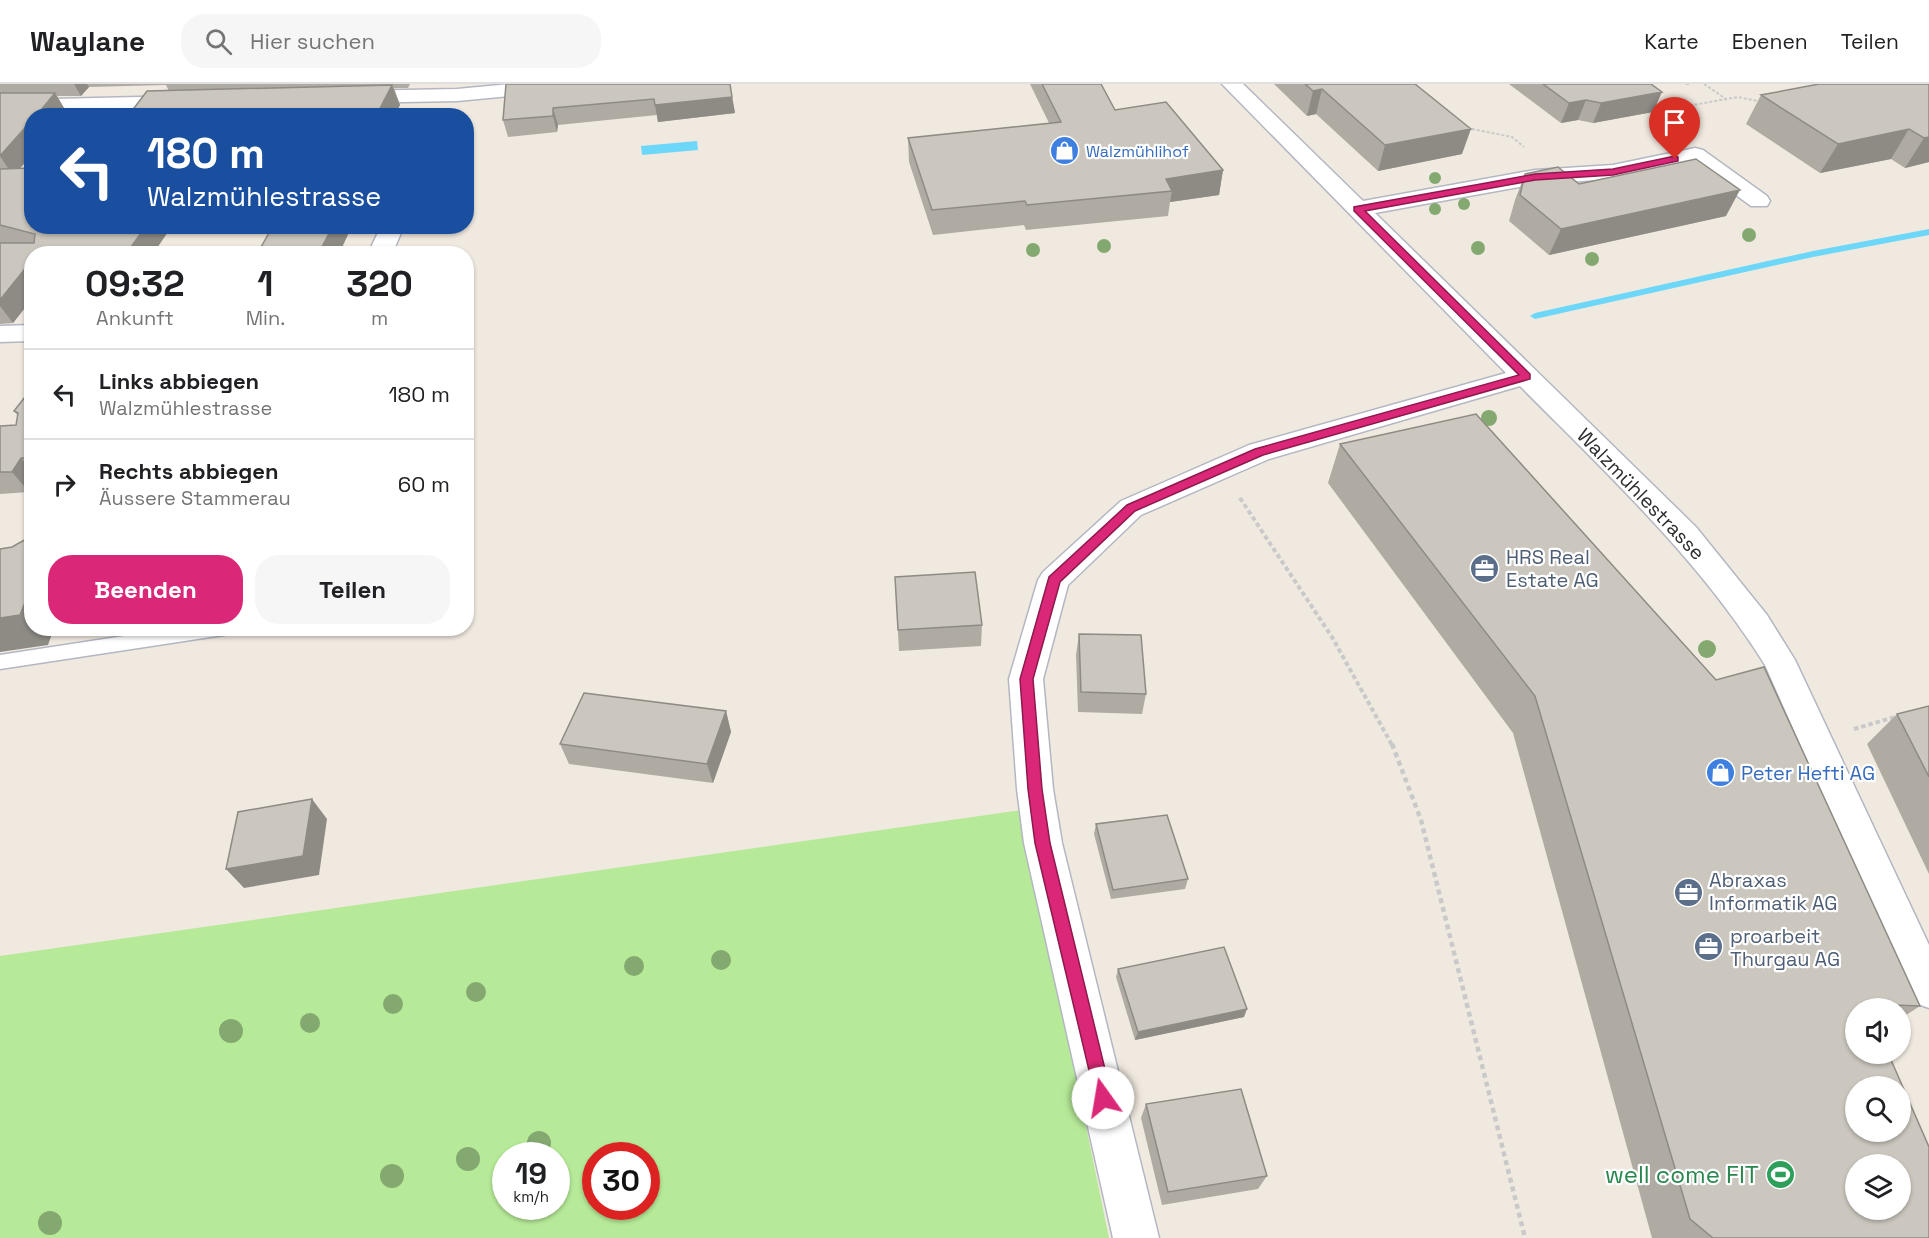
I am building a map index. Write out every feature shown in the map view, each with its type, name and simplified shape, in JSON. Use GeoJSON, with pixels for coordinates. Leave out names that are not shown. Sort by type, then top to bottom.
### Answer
{"type":"FeatureCollection","features":[{"type":"Feature","properties":{"kind":"street"},"geometry":{"type":"LineString","coordinates":[[337,98],[575,84]]}},
{"type":"Feature","properties":{"kind":"street","name":"Walzmühlestrasse"},"geometry":{"type":"LineString","coordinates":[[1232,84],[1685,535],[1723,580],[1779,660],[1929,989]]}},
{"type":"Feature","properties":{"kind":"street"},"geometry":{"type":"LineString","coordinates":[[451,108],[460,89]]}},
{"type":"Feature","properties":{"kind":"street"},"geometry":{"type":"LineString","coordinates":[[137,108],[206,101]]}},
{"type":"Feature","properties":{"kind":"street"},"geometry":{"type":"LineString","coordinates":[[0,104],[64,108]]}},
{"type":"Feature","properties":{"kind":"street"},"geometry":{"type":"LineString","coordinates":[[1358,209],[1535,177],[1613,172],[1695,155],[1759,201]]}},
{"type":"Feature","properties":{"kind":"street"},"geometry":{"type":"LineString","coordinates":[[0,334],[24,333]]}},
{"type":"Feature","properties":{"kind":"street"},"geometry":{"type":"LineString","coordinates":[[1136,1238],[1042,843],[1035,789],[1026,679],[1054,580],[1131,508],[1220,467],[1259,452],[1526,376]]}},
{"type":"Feature","properties":{"kind":"lane"},"geometry":{"type":"LineString","coordinates":[[0,662],[172,636]]}},
{"type":"Feature","properties":{"kind":"path"},"geometry":{"type":"LineString","coordinates":[[1685,84],[1691,84]]}},
{"type":"Feature","properties":{"kind":"path"},"geometry":{"type":"LineString","coordinates":[[1704,84],[1727,99]]}},
{"type":"Feature","properties":{"kind":"path"},"geometry":{"type":"LineString","coordinates":[[1647,97],[1695,131],[1695,155]]}},
{"type":"Feature","properties":{"kind":"path"},"geometry":{"type":"LineString","coordinates":[[1665,110],[1738,97],[1769,104]]}},
{"type":"Feature","properties":{"kind":"path"},"geometry":{"type":"LineString","coordinates":[[1463,127],[1512,137],[1526,149]]}},
{"type":"Feature","properties":{"kind":"path"},"geometry":{"type":"LineString","coordinates":[[1220,467],[1332,637],[1391,742],[1421,820],[1525,1238]]}},
{"type":"Feature","properties":{"kind":"path"},"geometry":{"type":"LineString","coordinates":[[1815,741],[1901,715]]}},
{"type":"Feature","properties":{"kind":"green space"},"geometry":{"type":"Polygon","coordinates":[[[1021,810],[1109,1238],[0,1238],[0,956],[1021,810]]]}},
{"type":"Feature","properties":{"kind":"water"},"geometry":{"type":"Polygon","coordinates":[[[697,141],[698,150],[642,155],[641,146],[697,141]]]}},
{"type":"Feature","properties":{"kind":"building"},"geometry":{"type":"Polygon","coordinates":[[[506,84],[730,84],[732,97],[655,105],[654,99],[553,108],[553,116],[503,120],[506,84]]]}},
{"type":"Feature","properties":{"kind":"building"},"geometry":{"type":"Polygon","coordinates":[[[1042,84],[1101,84],[1115,110],[1166,102],[1223,170],[1166,179],[1172,191],[1027,205],[1025,201],[932,210],[908,138],[1061,122],[1042,84]]]}},
{"type":"Feature","properties":{"kind":"building"},"geometry":{"type":"Polygon","coordinates":[[[1305,84],[1415,84],[1471,129],[1385,145],[1322,89],[1313,91],[1305,84]]]}},
{"type":"Feature","properties":{"kind":"building"},"geometry":{"type":"Polygon","coordinates":[[[1543,84],[1651,84],[1662,92],[1601,103],[1586,100],[1569,103],[1543,84]]]}},
{"type":"Feature","properties":{"kind":"building"},"geometry":{"type":"Polygon","coordinates":[[[1819,84],[1929,84],[1929,137],[1924,138],[1909,129],[1838,144],[1761,95],[1819,84]]]}},
{"type":"Feature","properties":{"kind":"building"},"geometry":{"type":"Polygon","coordinates":[[[392,85],[380,108],[134,108],[147,91],[392,85]]]}},
{"type":"Feature","properties":{"kind":"building"},"geometry":{"type":"Polygon","coordinates":[[[0,93],[55,93],[43,108],[24,108],[24,129],[0,156],[0,93]]]}},
{"type":"Feature","properties":{"kind":"building"},"geometry":{"type":"Polygon","coordinates":[[[1696,159],[1740,190],[1561,229],[1520,195],[1525,174],[1558,167],[1579,184],[1696,159]]]}},
{"type":"Feature","properties":{"kind":"building"},"geometry":{"type":"Polygon","coordinates":[[[24,168],[24,231],[0,225],[0,169],[24,168]]]}},
{"type":"Feature","properties":{"kind":"building"},"geometry":{"type":"Polygon","coordinates":[[[35,234],[140,234],[132,246],[24,246],[24,270],[0,300],[0,243],[34,243],[35,234]]]}},
{"type":"Feature","properties":{"kind":"building"},"geometry":{"type":"Polygon","coordinates":[[[268,234],[329,234],[322,246],[262,246],[268,234]]]}},
{"type":"Feature","properties":{"kind":"building"},"geometry":{"type":"Polygon","coordinates":[[[24,398],[24,458],[21,458],[12,472],[0,472],[0,426],[16,425],[18,413],[14,411],[24,398]]]}},
{"type":"Feature","properties":{"kind":"building"},"geometry":{"type":"Polygon","coordinates":[[[1476,414],[1716,680],[1764,667],[1920,1006],[1911,1006],[1911,998],[1845,998],[1845,1064],[1893,1064],[1898,1076],[1845,1076],[1845,1142],[1911,1142],[1911,1106],[1929,1147],[1929,1238],[1713,1238],[1690,1219],[1535,696],[1340,444],[1476,414]]]}},
{"type":"Feature","properties":{"kind":"building"},"geometry":{"type":"Polygon","coordinates":[[[24,540],[24,605],[20,615],[0,618],[0,549],[12,547],[24,540]]]}},
{"type":"Feature","properties":{"kind":"building"},"geometry":{"type":"Polygon","coordinates":[[[975,572],[982,625],[898,630],[895,577],[975,572]]]}},
{"type":"Feature","properties":{"kind":"building"},"geometry":{"type":"Polygon","coordinates":[[[1079,634],[1141,635],[1146,694],[1081,692],[1079,634]]]}},
{"type":"Feature","properties":{"kind":"building"},"geometry":{"type":"Polygon","coordinates":[[[584,693],[726,711],[707,764],[560,744],[584,693]]]}},
{"type":"Feature","properties":{"kind":"building"},"geometry":{"type":"Polygon","coordinates":[[[1929,706],[1929,777],[1897,714],[1929,706]]]}},
{"type":"Feature","properties":{"kind":"building"},"geometry":{"type":"Polygon","coordinates":[[[312,799],[303,856],[226,869],[238,812],[312,799]]]}},
{"type":"Feature","properties":{"kind":"building"},"geometry":{"type":"Polygon","coordinates":[[[1167,815],[1188,879],[1113,890],[1096,824],[1167,815]]]}},
{"type":"Feature","properties":{"kind":"building"},"geometry":{"type":"Polygon","coordinates":[[[1224,947],[1247,1009],[1138,1032],[1118,969],[1224,947]]]}},
{"type":"Feature","properties":{"kind":"building"},"geometry":{"type":"Polygon","coordinates":[[[1241,1089],[1267,1176],[1168,1192],[1146,1104],[1241,1089]]]}},
{"type":"Feature","properties":{"kind":"waterway"},"geometry":{"type":"LineString","coordinates":[[1535,316],[1813,254],[1929,232]]}},
{"type":"Feature","properties":{"kind":"place","name":"Walzmühlihof"},"geometry":{"type":"Point","coordinates":[1065,151]}},
{"type":"Feature","properties":{"kind":"place","name":"HRS Real Estate AG"},"geometry":{"type":"Point","coordinates":[1485,569]}},
{"type":"Feature","properties":{"kind":"place","name":"Peter Hefti AG"},"geometry":{"type":"Point","coordinates":[1720,773]}},
{"type":"Feature","properties":{"kind":"place","name":"Abraxas Informatik AG"},"geometry":{"type":"Point","coordinates":[1688,892]}},
{"type":"Feature","properties":{"kind":"place","name":"proarbeit Thurgau AG"},"geometry":{"type":"Point","coordinates":[1709,947]}},
{"type":"Feature","properties":{"kind":"place","name":"well come FIT"},"geometry":{"type":"Point","coordinates":[1780,1174]}},
{"type":"Feature","properties":{"kind":"route"},"geometry":{"type":"LineString","coordinates":[[1103,1098],[1042,843],[1035,789],[1026,679],[1054,580],[1131,508],[1220,467],[1259,452],[1526,376],[1358,209],[1535,177],[1613,172],[1675,159]]}}]}
